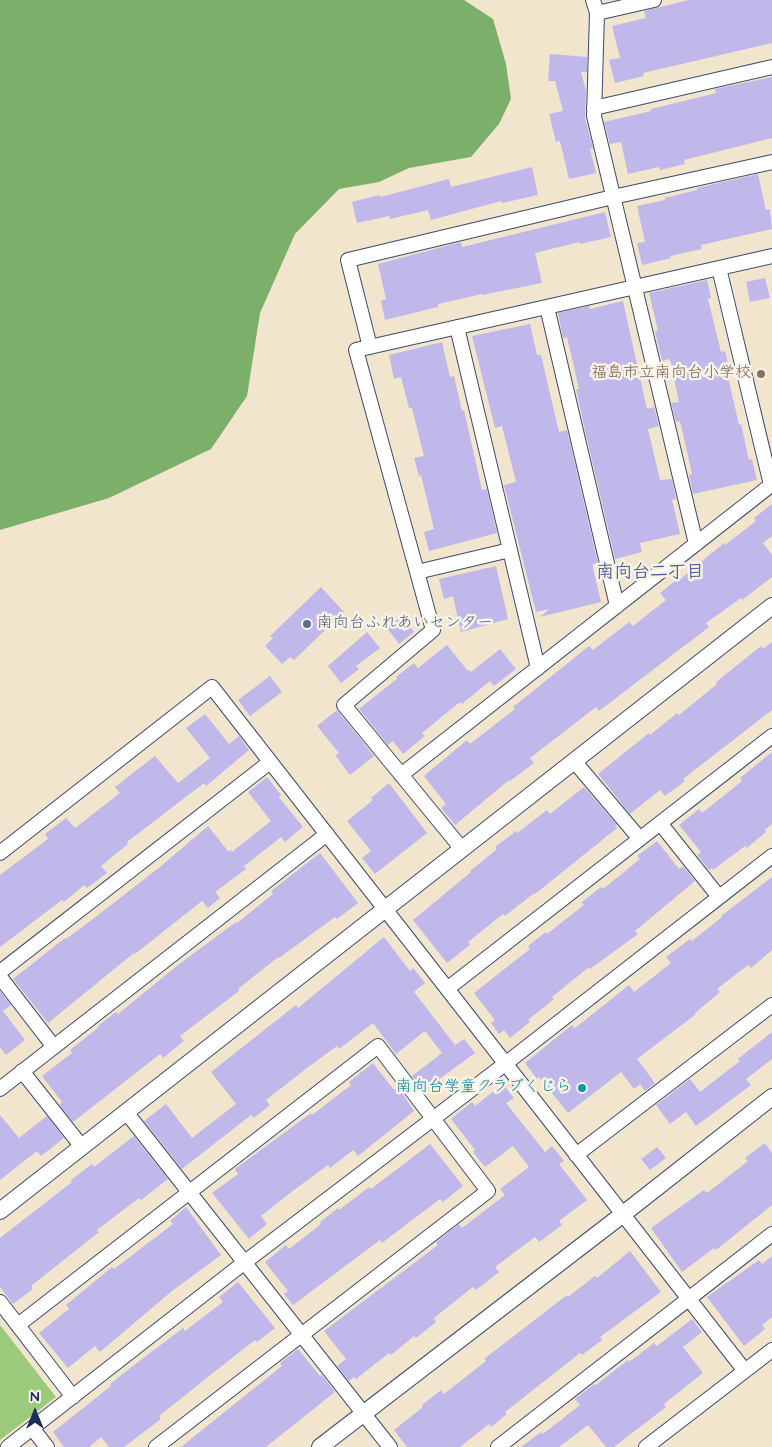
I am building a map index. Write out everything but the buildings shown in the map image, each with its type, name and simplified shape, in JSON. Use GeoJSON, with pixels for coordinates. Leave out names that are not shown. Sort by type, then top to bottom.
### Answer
{"type":"FeatureCollection","features":[{"type":"Feature","properties":{"kind":"street"},"geometry":{"type":"LineString","coordinates":[[654,0],[595,7],[594,116],[696,544]]}},
{"type":"Feature","properties":{"kind":"street"},"geometry":{"type":"LineString","coordinates":[[594,108],[772,67]]}},
{"type":"Feature","properties":{"kind":"street"},"geometry":{"type":"LineString","coordinates":[[370,346],[348,260],[613,197],[772,162]]}},
{"type":"Feature","properties":{"kind":"street"},"geometry":{"type":"LineString","coordinates":[[462,849],[344,705],[433,630],[356,350],[772,256]]}},
{"type":"Feature","properties":{"kind":"street"},"geometry":{"type":"LineString","coordinates":[[402,775],[696,544],[770,490],[771,485],[719,268]]}},
{"type":"Feature","properties":{"kind":"street"},"geometry":{"type":"LineString","coordinates":[[547,307],[617,606]]}},
{"type":"Feature","properties":{"kind":"street"},"geometry":{"type":"LineString","coordinates":[[457,327],[538,668]]}},
{"type":"Feature","properties":{"kind":"street"},"geometry":{"type":"LineString","coordinates":[[416,572],[510,550]]}},
{"type":"Feature","properties":{"kind":"street"},"geometry":{"type":"LineString","coordinates":[[0,1211],[772,606]]}},
{"type":"Feature","properties":{"kind":"street"},"geometry":{"type":"LineString","coordinates":[[0,853],[212,687],[745,1371]]}},
{"type":"Feature","properties":{"kind":"street"},"geometry":{"type":"LineString","coordinates":[[447,989],[772,736]]}},
{"type":"Feature","properties":{"kind":"street"},"geometry":{"type":"LineString","coordinates":[[574,761],[640,839]]}},
{"type":"Feature","properties":{"kind":"street"},"geometry":{"type":"LineString","coordinates":[[0,972],[270,762]]}},
{"type":"Feature","properties":{"kind":"street"},"geometry":{"type":"LineString","coordinates":[[660,823],[719,897]]}},
{"type":"Feature","properties":{"kind":"street"},"geometry":{"type":"LineString","coordinates":[[0,1089],[327,834]]}},
{"type":"Feature","properties":{"kind":"street"},"geometry":{"type":"LineString","coordinates":[[8,1447],[772,856]]}},
{"type":"Feature","properties":{"kind":"street"},"geometry":{"type":"LineString","coordinates":[[0,976],[54,1047]]}},
{"type":"Feature","properties":{"kind":"street"},"geometry":{"type":"LineString","coordinates":[[576,1155],[772,1006]]}},
{"type":"Feature","properties":{"kind":"street"},"geometry":{"type":"LineString","coordinates":[[18,1325],[378,1046],[488,1191],[300,1334],[156,1447]]}},
{"type":"Feature","properties":{"kind":"street"},"geometry":{"type":"LineString","coordinates":[[22,1071],[82,1147]]}},
{"type":"Feature","properties":{"kind":"street"},"geometry":{"type":"LineString","coordinates":[[320,1447],[772,1097]]}},
{"type":"Feature","properties":{"kind":"street"},"geometry":{"type":"LineString","coordinates":[[126,1112],[390,1447]]}},
{"type":"Feature","properties":{"kind":"street"},"geometry":{"type":"LineString","coordinates":[[498,1447],[772,1234]]}},
{"type":"Feature","properties":{"kind":"street"},"geometry":{"type":"LineString","coordinates":[[0,1302],[73,1397]]}},
{"type":"Feature","properties":{"kind":"street"},"geometry":{"type":"LineString","coordinates":[[646,1447],[772,1350]]}},
{"type":"Feature","properties":{"kind":"street"},"geometry":{"type":"LineString","coordinates":[[32,1428],[47,1447]]}},
{"type":"Feature","properties":{"kind":"green space"},"geometry":{"type":"Polygon","coordinates":[[[0,0],[464,0],[493,19],[506,64],[511,99],[499,124],[471,157],[409,168],[379,182],[339,189],[295,234],[260,313],[247,396],[211,449],[109,498],[0,530],[0,0]]]}},
{"type":"Feature","properties":{"kind":"green space"},"geometry":{"type":"Polygon","coordinates":[[[0,1325],[56,1397],[0,1440],[0,1325]]]}},
{"type":"Feature","properties":{"kind":"place","name":"福島市立南向台小学校"},"geometry":{"type":"Point","coordinates":[761,374]}},
{"type":"Feature","properties":{"kind":"place","name":"南向台ふれあいセンター"},"geometry":{"type":"Point","coordinates":[307,624]}},
{"type":"Feature","properties":{"kind":"place","name":"南向台学童クラブくじら"},"geometry":{"type":"Point","coordinates":[582,1088]}},
{"type":"Feature","properties":{"kind":"district","name":"南向台二丁目"},"geometry":{"type":"Point","coordinates":[650,573]}}]}
